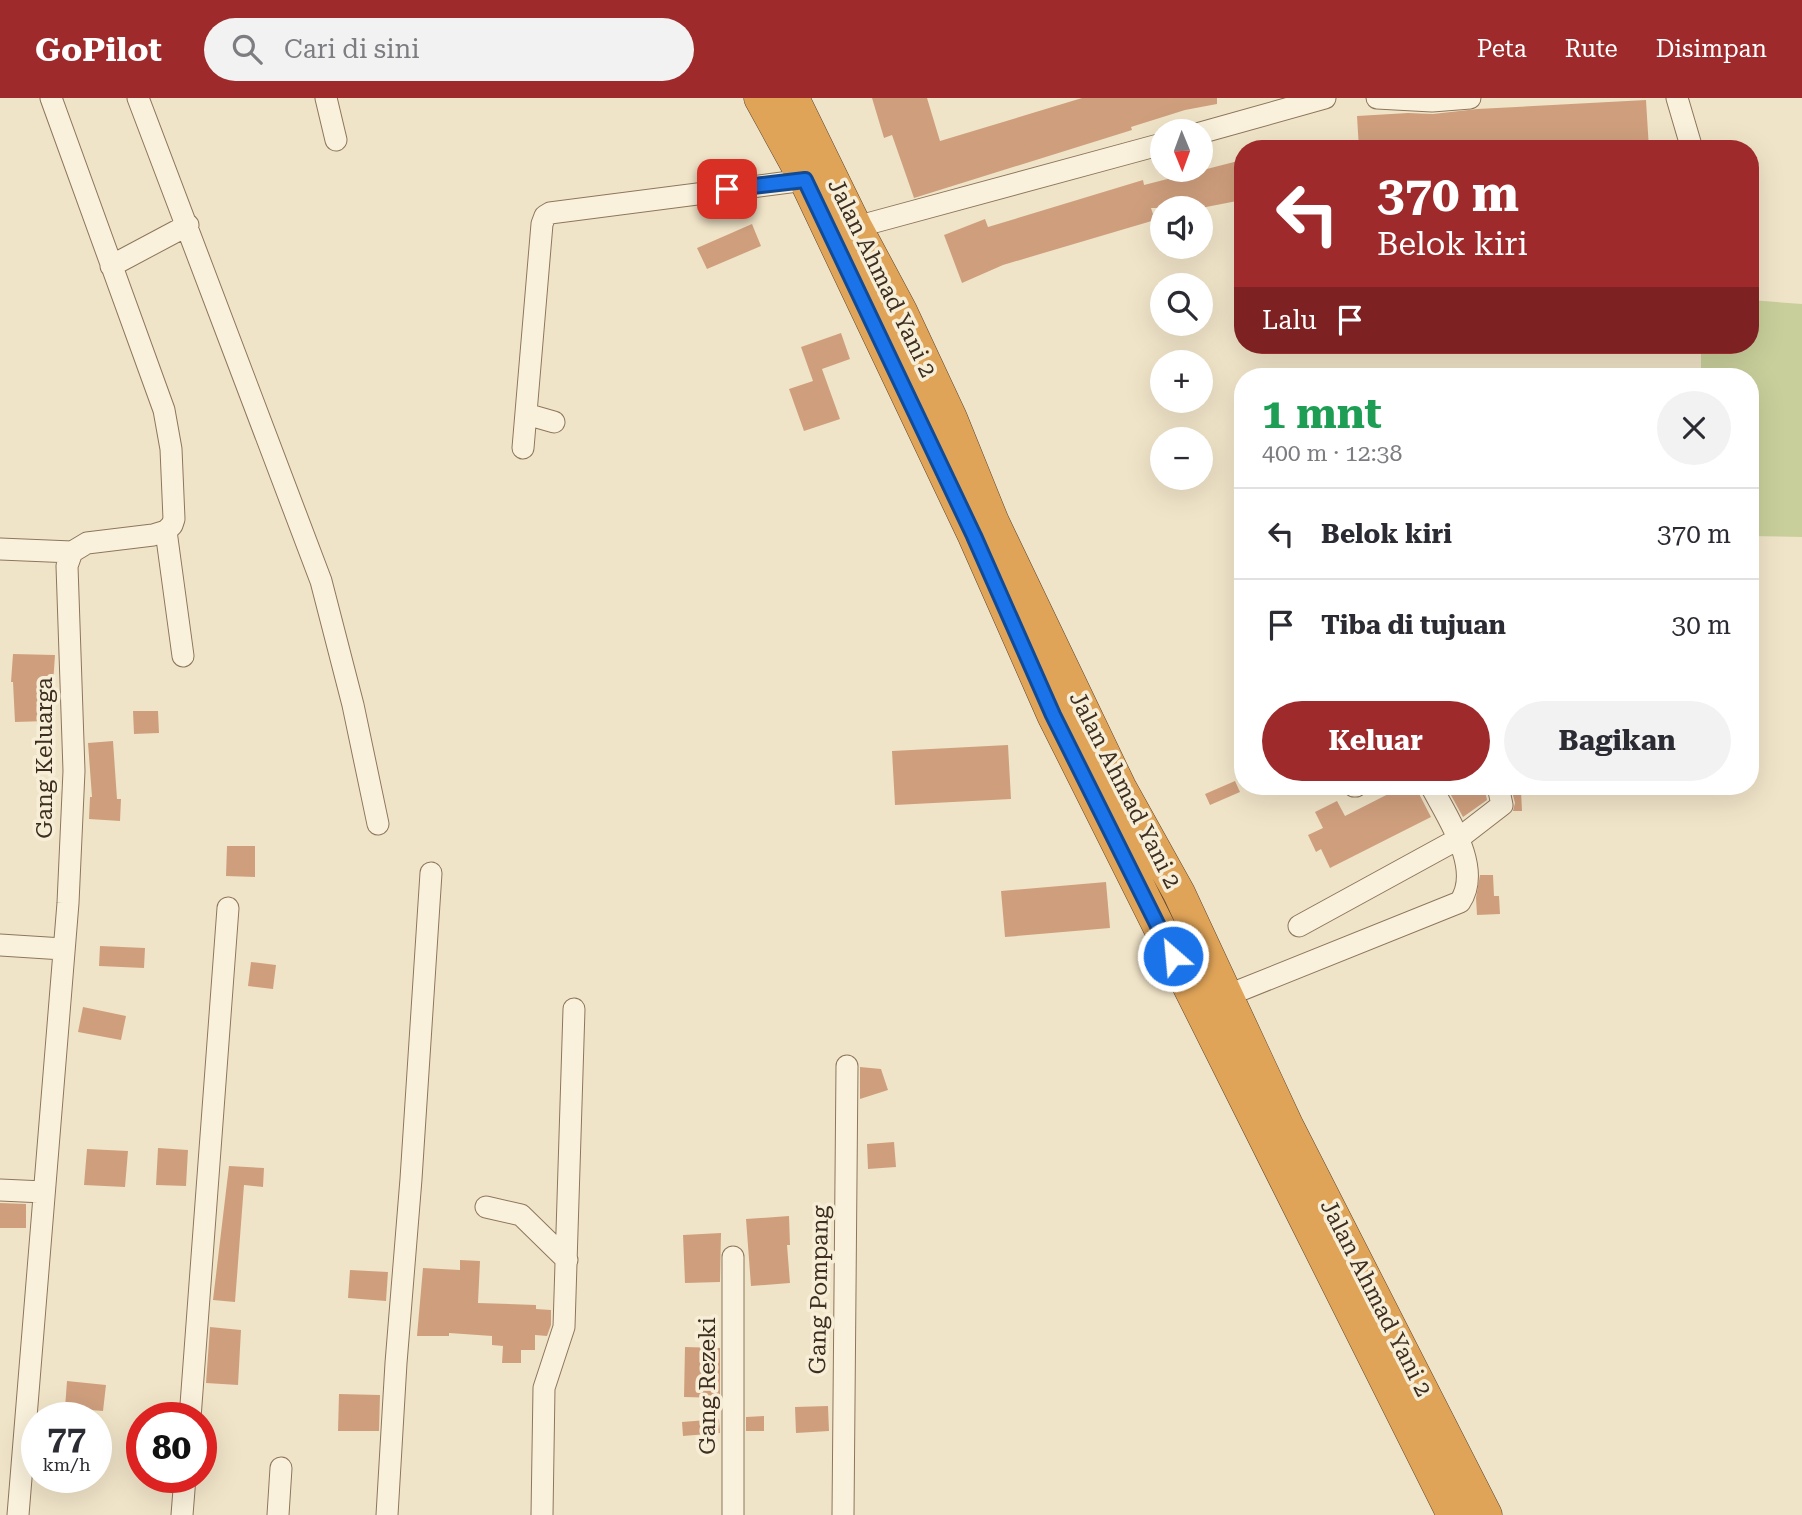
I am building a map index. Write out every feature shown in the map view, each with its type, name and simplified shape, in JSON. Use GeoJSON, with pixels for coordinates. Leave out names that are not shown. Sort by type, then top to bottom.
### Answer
{"type":"FeatureCollection","features":[{"type":"Feature","properties":{"kind":"highway","name":"Jalan Ahmad Yani 2"},"geometry":{"type":"LineString","coordinates":[[760,98],[805,180],[974,536],[1053,715],[1380,1338],[1486,1515]]}},
{"type":"Feature","properties":{"kind":"highway","name":"Jalan Ahmad Yani 2"},"geometry":{"type":"LineString","coordinates":[[793,98],[856,227],[901,311],[951,418],[993,522],[1114,775],[1179,893],[1287,1125],[1380,1338],[1453,1515]]}},
{"type":"Feature","properties":{"kind":"street"},"geometry":{"type":"LineString","coordinates":[[51,98],[164,410],[171,449],[173,519],[166,531],[183,656]]}},
{"type":"Feature","properties":{"kind":"street"},"geometry":{"type":"LineString","coordinates":[[138,98],[321,581],[353,705],[378,824]]}},
{"type":"Feature","properties":{"kind":"street"},"geometry":{"type":"LineString","coordinates":[[326,98],[337,140]]}},
{"type":"Feature","properties":{"kind":"street"},"geometry":{"type":"LineString","coordinates":[[1213,129],[1325,98]]}},
{"type":"Feature","properties":{"kind":"street"},"geometry":{"type":"LineString","coordinates":[[1377,98],[1432,101],[1470,98]]}},
{"type":"Feature","properties":{"kind":"street"},"geometry":{"type":"LineString","coordinates":[[1676,98],[1689,140]]}},
{"type":"Feature","properties":{"kind":"street"},"geometry":{"type":"LineString","coordinates":[[856,227],[1150,147]]}},
{"type":"Feature","properties":{"kind":"street"},"geometry":{"type":"LineString","coordinates":[[523,448],[542,224],[545,216],[599,206],[805,180]]}},
{"type":"Feature","properties":{"kind":"street"},"geometry":{"type":"LineString","coordinates":[[111,266],[188,225]]}},
{"type":"Feature","properties":{"kind":"street"},"geometry":{"type":"LineString","coordinates":[[526,414],[554,422]]}},
{"type":"Feature","properties":{"kind":"street"},"geometry":{"type":"LineString","coordinates":[[0,549],[72,552],[88,543],[166,531]]}},
{"type":"Feature","properties":{"kind":"street","name":"Gang Keluarga"},"geometry":{"type":"LineString","coordinates":[[18,1515],[68,903],[74,771],[67,566],[72,552]]}},
{"type":"Feature","properties":{"kind":"street"},"geometry":{"type":"LineString","coordinates":[[1226,996],[1460,902],[1468,885],[1463,849],[1436,795]]}},
{"type":"Feature","properties":{"kind":"street"},"geometry":{"type":"LineString","coordinates":[[1299,926],[1458,839],[1502,805],[1500,795]]}},
{"type":"Feature","properties":{"kind":"street"},"geometry":{"type":"LineString","coordinates":[[387,1515],[431,873]]}},
{"type":"Feature","properties":{"kind":"street"},"geometry":{"type":"LineString","coordinates":[[191,1402],[228,908]]}},
{"type":"Feature","properties":{"kind":"street"},"geometry":{"type":"LineString","coordinates":[[0,945],[63,949]]}},
{"type":"Feature","properties":{"kind":"street"},"geometry":{"type":"LineString","coordinates":[[542,1515],[544,1388],[565,1327],[574,1009]]}},
{"type":"Feature","properties":{"kind":"street","name":"Gang Pompang"},"geometry":{"type":"LineString","coordinates":[[843,1515],[847,1066]]}},
{"type":"Feature","properties":{"kind":"street"},"geometry":{"type":"LineString","coordinates":[[0,1190],[44,1192]]}},
{"type":"Feature","properties":{"kind":"street"},"geometry":{"type":"LineString","coordinates":[[486,1207],[521,1215],[567,1260]]}},
{"type":"Feature","properties":{"kind":"street","name":"Gang Rezeki"},"geometry":{"type":"LineString","coordinates":[[733,1257],[733,1515]]}},
{"type":"Feature","properties":{"kind":"street"},"geometry":{"type":"LineString","coordinates":[[278,1515],[281,1468]]}},
{"type":"Feature","properties":{"kind":"street"},"geometry":{"type":"LineString","coordinates":[[182,1515],[184,1493]]}},
{"type":"Feature","properties":{"kind":"green space"},"geometry":{"type":"Polygon","coordinates":[[[1759,301],[1802,304],[1802,537],[1759,536],[1759,368],[1701,368],[1701,354],[1759,354],[1759,301]]]}},
{"type":"Feature","properties":{"kind":"building"},"geometry":{"type":"Polygon","coordinates":[[[872,98],[927,98],[940,141],[1082,98],[1217,98],[1217,104],[1150,119],[1131,127],[1132,130],[914,198],[892,135],[884,138],[872,98]]]}},
{"type":"Feature","properties":{"kind":"building"},"geometry":{"type":"Polygon","coordinates":[[[1646,100],[1648,140],[1358,140],[1357,116],[1433,114],[1477,109],[1646,100]]]}},
{"type":"Feature","properties":{"kind":"building"},"geometry":{"type":"Polygon","coordinates":[[[1234,162],[1234,202],[1213,206],[1213,196],[1150,196],[1150,221],[1003,265],[962,283],[944,235],[985,219],[988,227],[1143,180],[1144,185],[1156,182],[1213,182],[1213,167],[1234,162]]]}},
{"type":"Feature","properties":{"kind":"building"},"geometry":{"type":"Polygon","coordinates":[[[752,224],[761,246],[707,269],[697,248],[752,224]]]}},
{"type":"Feature","properties":{"kind":"building"},"geometry":{"type":"Polygon","coordinates":[[[841,333],[850,359],[822,369],[840,419],[804,431],[789,389],[813,381],[801,347],[841,333]]]}},
{"type":"Feature","properties":{"kind":"building"},"geometry":{"type":"Polygon","coordinates":[[[13,654],[55,655],[53,684],[45,683],[47,721],[15,722],[11,682],[13,654]]]}},
{"type":"Feature","properties":{"kind":"building"},"geometry":{"type":"Polygon","coordinates":[[[133,711],[158,711],[159,733],[134,734],[133,711]]]}},
{"type":"Feature","properties":{"kind":"building"},"geometry":{"type":"Polygon","coordinates":[[[113,741],[117,799],[121,799],[120,821],[89,819],[92,797],[88,743],[113,741]]]}},
{"type":"Feature","properties":{"kind":"building"},"geometry":{"type":"Polygon","coordinates":[[[1008,745],[1011,799],[895,805],[892,751],[1008,745]]]}},
{"type":"Feature","properties":{"kind":"building"},"geometry":{"type":"Polygon","coordinates":[[[1234,781],[1234,795],[1210,805],[1205,794],[1234,781]]]}},
{"type":"Feature","properties":{"kind":"building"},"geometry":{"type":"Polygon","coordinates":[[[1386,795],[1420,795],[1431,817],[1330,868],[1321,849],[1316,852],[1308,835],[1323,828],[1315,812],[1337,801],[1345,816],[1386,795]]]}},
{"type":"Feature","properties":{"kind":"building"},"geometry":{"type":"Polygon","coordinates":[[[1451,795],[1486,795],[1487,800],[1463,817],[1451,795]]]}},
{"type":"Feature","properties":{"kind":"building"},"geometry":{"type":"Polygon","coordinates":[[[1513,795],[1521,795],[1522,811],[1513,811],[1513,795]]]}},
{"type":"Feature","properties":{"kind":"building"},"geometry":{"type":"Polygon","coordinates":[[[227,846],[255,846],[255,877],[226,876],[227,846]]]}},
{"type":"Feature","properties":{"kind":"building"},"geometry":{"type":"Polygon","coordinates":[[[1480,875],[1493,875],[1494,896],[1499,896],[1500,914],[1477,915],[1476,898],[1480,875]]]}},
{"type":"Feature","properties":{"kind":"building"},"geometry":{"type":"Polygon","coordinates":[[[1106,882],[1110,928],[1005,937],[1001,891],[1106,882]]]}},
{"type":"Feature","properties":{"kind":"building"},"geometry":{"type":"Polygon","coordinates":[[[100,946],[145,948],[144,968],[99,966],[100,946]]]}},
{"type":"Feature","properties":{"kind":"building"},"geometry":{"type":"Polygon","coordinates":[[[251,962],[276,965],[273,989],[248,986],[251,962]]]}},
{"type":"Feature","properties":{"kind":"building"},"geometry":{"type":"Polygon","coordinates":[[[83,1007],[126,1016],[121,1040],[78,1032],[83,1007]]]}},
{"type":"Feature","properties":{"kind":"building"},"geometry":{"type":"Polygon","coordinates":[[[860,1067],[881,1069],[888,1090],[860,1099],[860,1067]]]}},
{"type":"Feature","properties":{"kind":"building"},"geometry":{"type":"Polygon","coordinates":[[[894,1142],[896,1167],[868,1169],[867,1144],[894,1142]]]}},
{"type":"Feature","properties":{"kind":"building"},"geometry":{"type":"Polygon","coordinates":[[[158,1148],[188,1150],[186,1186],[156,1185],[158,1148]]]}},
{"type":"Feature","properties":{"kind":"building"},"geometry":{"type":"Polygon","coordinates":[[[87,1149],[128,1151],[125,1187],[84,1185],[87,1149]]]}},
{"type":"Feature","properties":{"kind":"building"},"geometry":{"type":"Polygon","coordinates":[[[229,1166],[264,1168],[263,1187],[244,1185],[235,1302],[213,1300],[229,1166]]]}},
{"type":"Feature","properties":{"kind":"building"},"geometry":{"type":"Polygon","coordinates":[[[0,1203],[26,1204],[26,1228],[0,1228],[0,1203]]]}},
{"type":"Feature","properties":{"kind":"building"},"geometry":{"type":"Polygon","coordinates":[[[789,1216],[790,1245],[787,1245],[790,1283],[751,1286],[746,1219],[789,1216]]]}},
{"type":"Feature","properties":{"kind":"building"},"geometry":{"type":"Polygon","coordinates":[[[721,1233],[720,1282],[685,1283],[683,1235],[721,1233]]]}},
{"type":"Feature","properties":{"kind":"building"},"geometry":{"type":"Polygon","coordinates":[[[460,1260],[480,1261],[478,1303],[536,1305],[536,1309],[551,1310],[551,1325],[547,1336],[535,1335],[535,1350],[521,1350],[521,1363],[502,1363],[503,1346],[492,1345],[492,1336],[449,1333],[449,1336],[417,1336],[423,1268],[460,1270],[460,1260]]]}},
{"type":"Feature","properties":{"kind":"building"},"geometry":{"type":"Polygon","coordinates":[[[350,1270],[388,1272],[386,1301],[348,1298],[350,1270]]]}},
{"type":"Feature","properties":{"kind":"building"},"geometry":{"type":"Polygon","coordinates":[[[210,1327],[241,1330],[238,1385],[206,1383],[210,1327]]]}},
{"type":"Feature","properties":{"kind":"building"},"geometry":{"type":"Polygon","coordinates":[[[685,1347],[720,1348],[720,1398],[684,1397],[685,1347]]]}},
{"type":"Feature","properties":{"kind":"building"},"geometry":{"type":"Polygon","coordinates":[[[67,1381],[106,1385],[104,1402],[65,1402],[67,1381]]]}},
{"type":"Feature","properties":{"kind":"building"},"geometry":{"type":"Polygon","coordinates":[[[339,1394],[380,1395],[379,1431],[338,1431],[339,1394]]]}},
{"type":"Feature","properties":{"kind":"building"},"geometry":{"type":"Polygon","coordinates":[[[828,1406],[829,1431],[796,1433],[795,1407],[828,1406]]]}},
{"type":"Feature","properties":{"kind":"building"},"geometry":{"type":"Polygon","coordinates":[[[764,1416],[764,1431],[746,1431],[746,1417],[764,1416]]]}},
{"type":"Feature","properties":{"kind":"building"},"geometry":{"type":"Polygon","coordinates":[[[719,1419],[720,1433],[683,1436],[682,1422],[719,1419]]]}},
{"type":"Feature","properties":{"kind":"route"},"geometry":{"type":"LineString","coordinates":[[727,189],[805,180],[974,536],[1053,715],[1173,956]]}}]}
